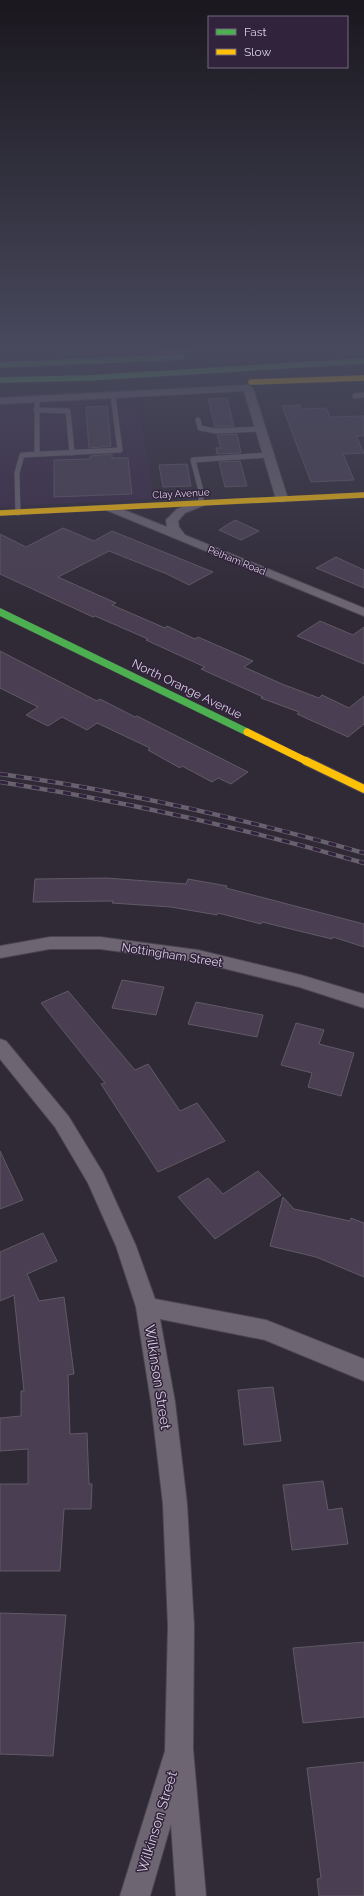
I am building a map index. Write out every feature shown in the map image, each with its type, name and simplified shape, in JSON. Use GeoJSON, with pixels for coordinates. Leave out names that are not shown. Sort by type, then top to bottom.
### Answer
{"type":"FeatureCollection","features":[{"type":"Feature","properties":{"kind":"main road","name":"Clay Avenue"},"geometry":{"type":"LineString","coordinates":[[0,513],[364,495]]}},
{"type":"Feature","properties":{"kind":"main road","name":"North Orange Avenue"},"geometry":{"type":"LineString","coordinates":[[0,612],[364,789]]}},
{"type":"Feature","properties":{"kind":"street"},"geometry":{"type":"LineString","coordinates":[[262,435],[282,499]]}},
{"type":"Feature","properties":{"kind":"street"},"geometry":{"type":"LineString","coordinates":[[181,537],[173,528],[172,520],[181,510],[201,503]]}},
{"type":"Feature","properties":{"kind":"street","name":"Pelham Road"},"geometry":{"type":"LineString","coordinates":[[110,508],[364,612]]}},
{"type":"Feature","properties":{"kind":"street","name":"Nottingham Street"},"geometry":{"type":"LineString","coordinates":[[0,952],[50,943],[100,943],[198,956],[300,981],[364,1001]]}},
{"type":"Feature","properties":{"kind":"street","name":"Wilkinson Street"},"geometry":{"type":"LineString","coordinates":[[0,1046],[62,1122],[96,1179],[126,1246],[146,1308],[163,1402],[175,1504],[181,1626],[179,1749],[191,1896]]}},
{"type":"Feature","properties":{"kind":"street"},"geometry":{"type":"LineString","coordinates":[[146,1308],[266,1330],[364,1370]]}},
{"type":"Feature","properties":{"kind":"street","name":"Wilkinson Street"},"geometry":{"type":"LineString","coordinates":[[135,1896],[179,1749]]}},
{"type":"Feature","properties":{"kind":"lane"},"geometry":{"type":"LineString","coordinates":[[37,435],[37,454]]}},
{"type":"Feature","properties":{"kind":"lane"},"geometry":{"type":"LineString","coordinates":[[70,435],[72,452]]}},
{"type":"Feature","properties":{"kind":"lane"},"geometry":{"type":"LineString","coordinates":[[18,512],[17,473],[22,455],[120,450],[118,435]]}},
{"type":"Feature","properties":{"kind":"lane"},"geometry":{"type":"LineString","coordinates":[[201,503],[201,491],[193,460],[268,455]]}},
{"type":"Feature","properties":{"kind":"shaded area"},"geometry":{"type":"Polygon","coordinates":[[[0,435],[144,435],[154,499],[0,507],[0,435]]]}},
{"type":"Feature","properties":{"kind":"building"},"geometry":{"type":"Polygon","coordinates":[[[88,435],[110,435],[111,446],[89,448],[88,435]]]}},
{"type":"Feature","properties":{"kind":"building"},"geometry":{"type":"Polygon","coordinates":[[[217,435],[237,435],[241,453],[217,454],[216,448],[221,448],[217,435]]]}},
{"type":"Feature","properties":{"kind":"building"},"geometry":{"type":"Polygon","coordinates":[[[293,435],[364,435],[356,436],[364,453],[343,454],[354,480],[311,482],[293,435]]]}},
{"type":"Feature","properties":{"kind":"building"},"geometry":{"type":"Polygon","coordinates":[[[112,454],[112,458],[128,458],[132,494],[54,497],[54,460],[90,459],[90,456],[112,454]]]}},
{"type":"Feature","properties":{"kind":"building"},"geometry":{"type":"Polygon","coordinates":[[[240,461],[247,486],[225,487],[219,462],[240,461]]]}},
{"type":"Feature","properties":{"kind":"building"},"geometry":{"type":"Polygon","coordinates":[[[187,464],[191,486],[163,487],[159,465],[187,464]]]}},
{"type":"Feature","properties":{"kind":"building"},"geometry":{"type":"Polygon","coordinates":[[[235,520],[259,531],[241,540],[219,530],[235,520]]]}},
{"type":"Feature","properties":{"kind":"building"},"geometry":{"type":"Polygon","coordinates":[[[63,528],[94,541],[112,531],[213,572],[189,585],[167,574],[109,551],[58,577],[116,603],[112,605],[165,628],[167,626],[195,639],[198,637],[253,661],[244,667],[282,684],[319,698],[322,695],[349,708],[364,696],[364,724],[348,737],[297,714],[299,712],[261,698],[263,697],[201,669],[205,667],[146,640],[148,639],[95,616],[93,617],[0,574],[0,534],[26,547],[63,528]]]}},
{"type":"Feature","properties":{"kind":"building"},"geometry":{"type":"Polygon","coordinates":[[[336,557],[364,570],[364,588],[316,568],[336,557]]]}},
{"type":"Feature","properties":{"kind":"building"},"geometry":{"type":"Polygon","coordinates":[[[320,621],[353,635],[364,627],[364,664],[297,636],[320,621]]]}},
{"type":"Feature","properties":{"kind":"building"},"geometry":{"type":"Polygon","coordinates":[[[0,651],[97,701],[100,699],[135,717],[137,716],[248,772],[231,784],[218,778],[212,782],[182,766],[180,768],[148,750],[150,748],[97,723],[87,730],[62,717],[48,726],[26,715],[38,707],[0,688],[0,651]]]}},
{"type":"Feature","properties":{"kind":"building"},"geometry":{"type":"Polygon","coordinates":[[[107,878],[186,884],[188,879],[227,886],[226,888],[364,924],[364,947],[333,937],[332,939],[218,913],[217,915],[171,907],[112,903],[113,901],[33,902],[35,879],[107,878]]]}},
{"type":"Feature","properties":{"kind":"building"},"geometry":{"type":"Polygon","coordinates":[[[122,980],[164,987],[156,1015],[112,1008],[122,980]]]}},
{"type":"Feature","properties":{"kind":"building"},"geometry":{"type":"Polygon","coordinates":[[[68,991],[135,1070],[148,1064],[180,1111],[197,1103],[225,1141],[158,1172],[101,1084],[105,1083],[41,1003],[68,991]]]}},
{"type":"Feature","properties":{"kind":"building"},"geometry":{"type":"Polygon","coordinates":[[[196,1002],[263,1015],[257,1037],[188,1024],[196,1002]]]}},
{"type":"Feature","properties":{"kind":"building"},"geometry":{"type":"Polygon","coordinates":[[[296,1023],[324,1030],[319,1044],[354,1053],[341,1096],[308,1087],[312,1073],[281,1065],[296,1023]]]}},
{"type":"Feature","properties":{"kind":"building"},"geometry":{"type":"Polygon","coordinates":[[[0,1151],[23,1200],[0,1209],[0,1151]]]}},
{"type":"Feature","properties":{"kind":"building"},"geometry":{"type":"Polygon","coordinates":[[[258,1171],[281,1195],[215,1239],[178,1197],[208,1178],[223,1194],[258,1171]]]}},
{"type":"Feature","properties":{"kind":"building"},"geometry":{"type":"Polygon","coordinates":[[[283,1197],[294,1209],[350,1221],[351,1218],[364,1223],[364,1277],[316,1257],[270,1246],[283,1197]]]}},
{"type":"Feature","properties":{"kind":"building"},"geometry":{"type":"Polygon","coordinates":[[[43,1233],[57,1261],[27,1274],[39,1301],[64,1297],[74,1374],[68,1375],[70,1434],[87,1433],[89,1484],[92,1484],[91,1509],[64,1509],[60,1571],[0,1571],[0,1484],[28,1484],[28,1449],[0,1451],[0,1418],[21,1416],[21,1391],[24,1391],[14,1295],[0,1301],[0,1252],[43,1233]]]}},
{"type":"Feature","properties":{"kind":"building"},"geometry":{"type":"Polygon","coordinates":[[[273,1387],[281,1441],[244,1445],[238,1390],[273,1387]]]}},
{"type":"Feature","properties":{"kind":"building"},"geometry":{"type":"Polygon","coordinates":[[[323,1481],[328,1510],[342,1508],[348,1544],[292,1550],[283,1485],[323,1481]]]}},
{"type":"Feature","properties":{"kind":"building"},"geometry":{"type":"Polygon","coordinates":[[[0,1613],[66,1615],[53,1756],[0,1754],[0,1613]]]}},
{"type":"Feature","properties":{"kind":"building"},"geometry":{"type":"Polygon","coordinates":[[[364,1642],[364,1717],[303,1723],[293,1648],[364,1642]]]}},
{"type":"Feature","properties":{"kind":"building"},"geometry":{"type":"Polygon","coordinates":[[[364,1762],[364,1896],[319,1896],[317,1879],[321,1878],[307,1768],[364,1762]]]}},
{"type":"Feature","properties":{"kind":"railway"},"geometry":{"type":"LineString","coordinates":[[0,774],[92,789],[184,807],[364,853]]}},
{"type":"Feature","properties":{"kind":"railway"},"geometry":{"type":"LineString","coordinates":[[0,782],[183,816],[274,838],[364,863]]}},
{"type":"Feature","properties":{"kind":"traffic: fast"},"geometry":{"type":"LineString","coordinates":[[0,612],[247,732]]}},
{"type":"Feature","properties":{"kind":"traffic: slow"},"geometry":{"type":"LineString","coordinates":[[0,513],[364,495]]}},
{"type":"Feature","properties":{"kind":"traffic: slow"},"geometry":{"type":"LineString","coordinates":[[247,732],[364,789]]}}]}
